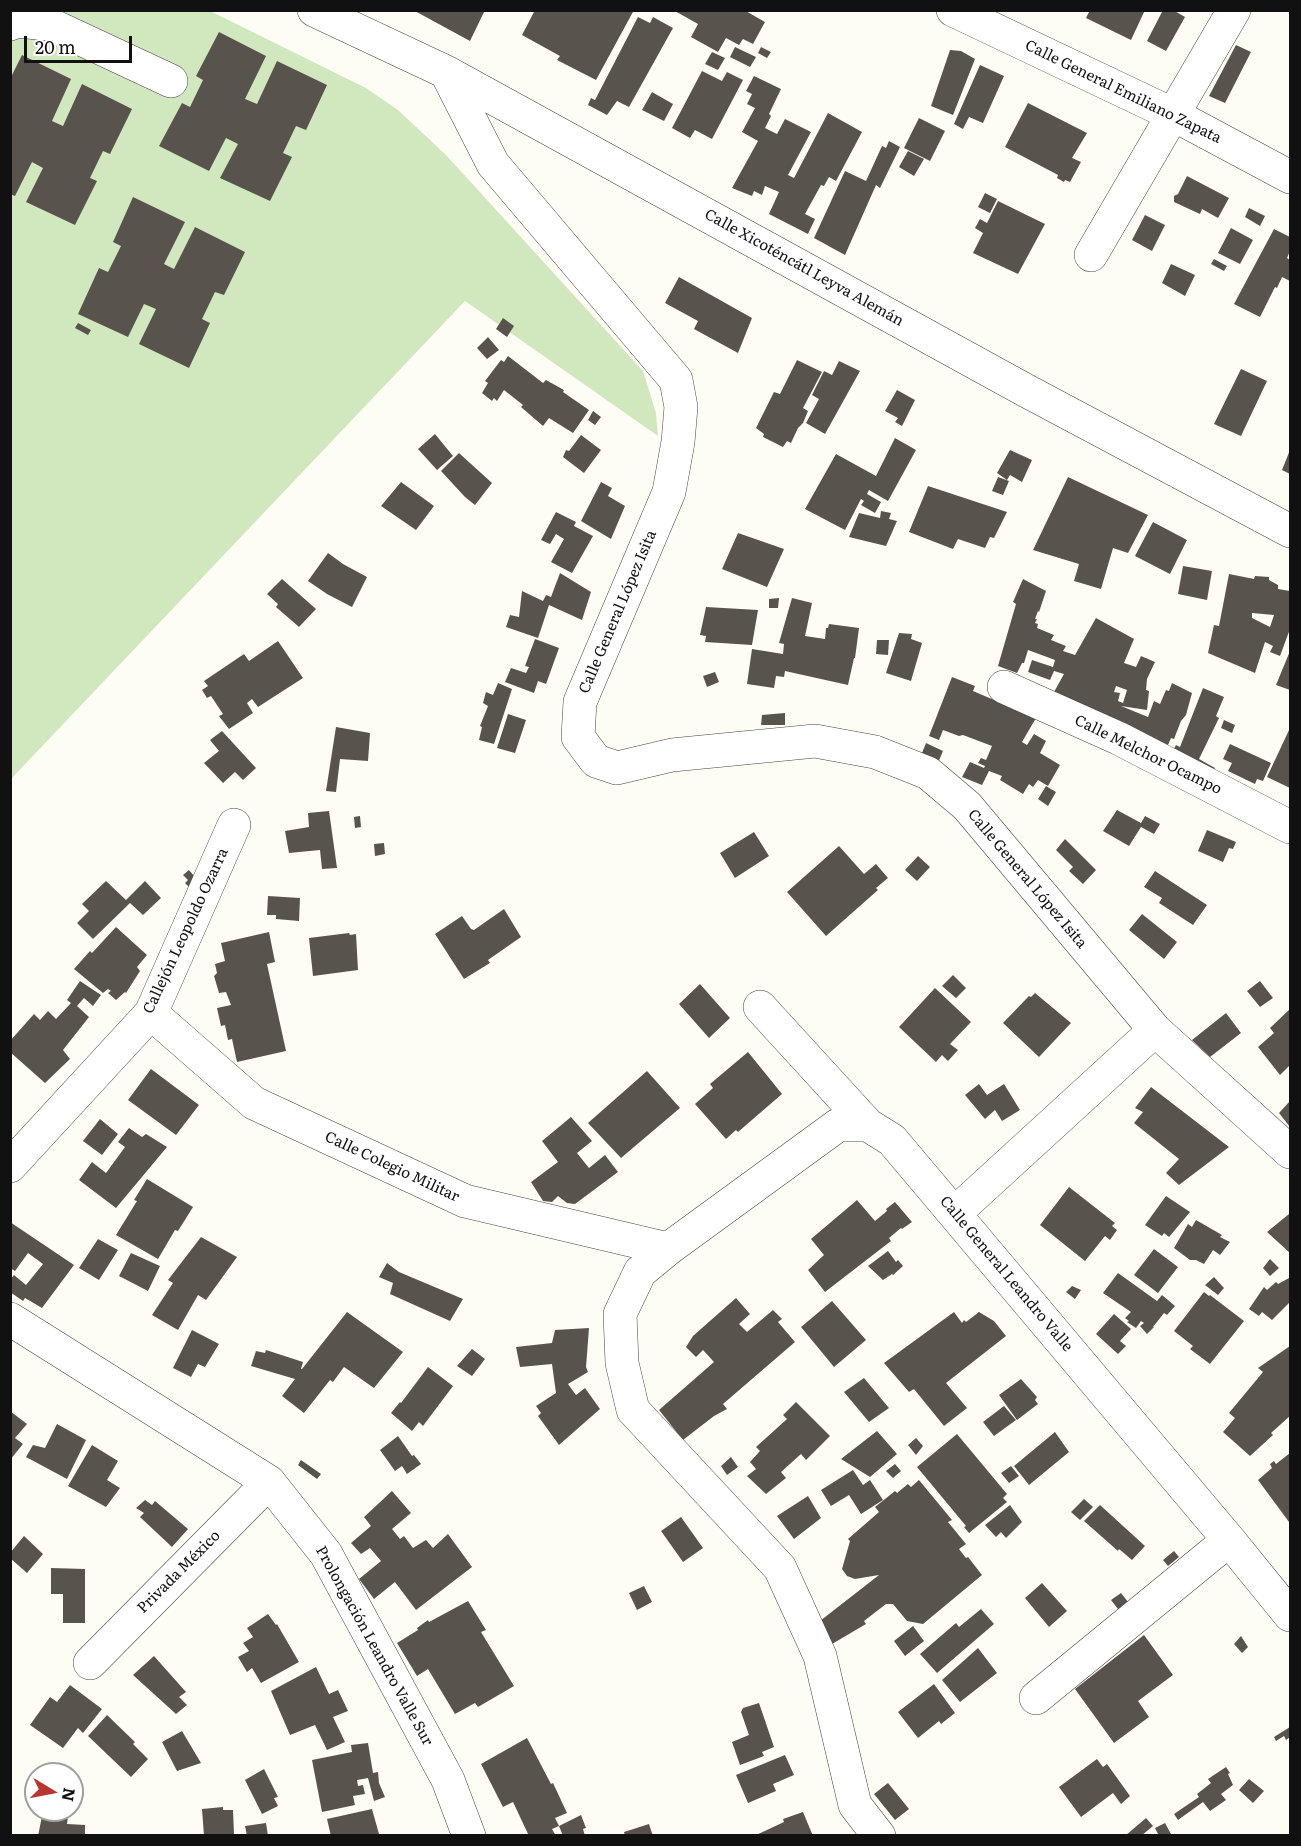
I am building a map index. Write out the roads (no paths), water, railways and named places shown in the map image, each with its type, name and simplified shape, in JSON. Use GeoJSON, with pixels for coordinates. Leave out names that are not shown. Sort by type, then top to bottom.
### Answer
{"type":"FeatureCollection","features":[{"type":"Feature","properties":{"kind":"street","name":"Calle Xicoténcátl Leyva Alemán"},"geometry":{"type":"LineString","coordinates":[[314,10],[446,72],[1025,390],[1290,531]]}},
{"type":"Feature","properties":{"kind":"street","name":"Calle General Emiliano Zapata"},"geometry":{"type":"LineString","coordinates":[[953,10],[1174,115],[1290,177]]}},
{"type":"Feature","properties":{"kind":"street"},"geometry":{"type":"LineString","coordinates":[[1091,255],[1234,10]]}},
{"type":"Feature","properties":{"kind":"street"},"geometry":{"type":"LineString","coordinates":[[10,24],[18,21],[49,24],[171,81]]}},
{"type":"Feature","properties":{"kind":"street","name":"Calle General López Isita"},"geometry":{"type":"LineString","coordinates":[[446,72],[493,165],[676,380],[681,408],[678,442],[669,492],[580,702],[578,737],[596,761],[617,768],[672,755],[814,741],[875,752],[928,773],[967,807],[1155,1030],[1290,1152]]}},
{"type":"Feature","properties":{"kind":"street","name":"Calle Melchor Ocampo"},"geometry":{"type":"LineString","coordinates":[[1004,687],[1118,738],[1290,827]]}},
{"type":"Feature","properties":{"kind":"street","name":"Callejón Leopoldo Ozarra"},"geometry":{"type":"LineString","coordinates":[[10,1166],[151,1013],[234,825]]}},
{"type":"Feature","properties":{"kind":"street","name":"Calle General Leandro Valle"},"geometry":{"type":"LineString","coordinates":[[760,1007],[868,1125],[892,1140],[1290,1615]]}},
{"type":"Feature","properties":{"kind":"street","name":"Calle Colegio Militar"},"geometry":{"type":"LineString","coordinates":[[151,1013],[254,1103],[465,1201],[668,1249]]}},
{"type":"Feature","properties":{"kind":"street"},"geometry":{"type":"LineString","coordinates":[[955,1213],[1155,1030]]}},
{"type":"Feature","properties":{"kind":"street"},"geometry":{"type":"LineString","coordinates":[[868,1125],[838,1125],[668,1249],[640,1272],[620,1314],[622,1363],[633,1410],[780,1568],[820,1656],[855,1805],[879,1836]]}},
{"type":"Feature","properties":{"kind":"street","name":"Prolongación Leandro Valle Sur"},"geometry":{"type":"LineString","coordinates":[[10,1319],[268,1482],[326,1554],[448,1780],[469,1836]]}},
{"type":"Feature","properties":{"kind":"street","name":"Privada México"},"geometry":{"type":"LineString","coordinates":[[90,1663],[268,1482]]}},
{"type":"Feature","properties":{"kind":"street"},"geometry":{"type":"LineString","coordinates":[[1036,1698],[1229,1540]]}}]}
